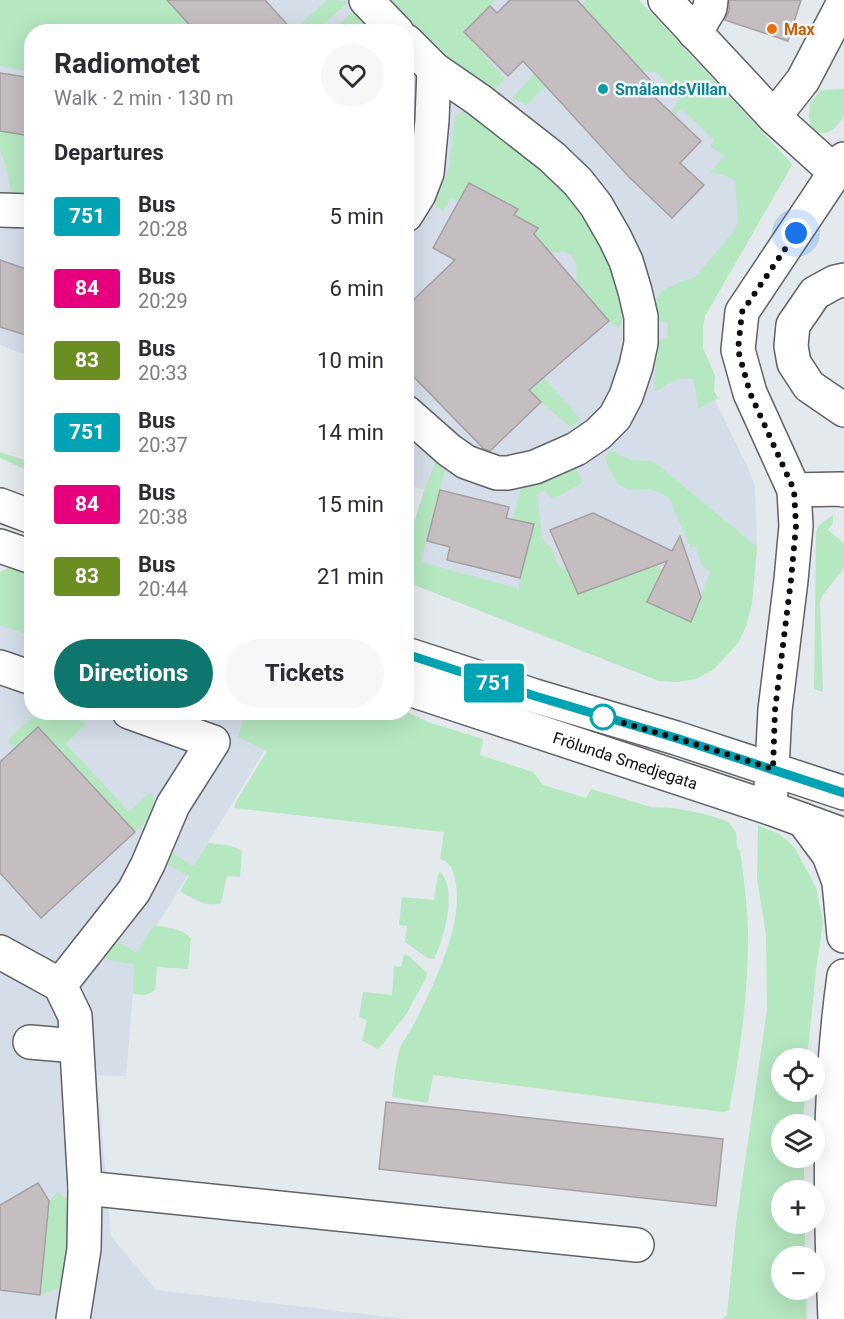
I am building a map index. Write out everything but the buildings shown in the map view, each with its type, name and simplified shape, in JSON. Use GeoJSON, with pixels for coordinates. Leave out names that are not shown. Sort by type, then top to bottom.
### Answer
{"type":"FeatureCollection","features":[{"type":"Feature","properties":{"kind":"street"},"geometry":{"type":"LineString","coordinates":[[366,0],[389,24]]}},
{"type":"Feature","properties":{"kind":"street"},"geometry":{"type":"LineString","coordinates":[[665,0],[837,181],[742,312],[738,350],[750,393],[794,490],[796,526],[775,710],[770,808]]}},
{"type":"Feature","properties":{"kind":"street"},"geometry":{"type":"LineString","coordinates":[[695,33],[710,8],[711,0]]}},
{"type":"Feature","properties":{"kind":"street"},"geometry":{"type":"LineString","coordinates":[[774,117],[803,80],[844,2]]}},
{"type":"Feature","properties":{"kind":"street"},"geometry":{"type":"LineString","coordinates":[[414,49],[434,69],[552,157],[578,182],[596,205],[626,261],[641,317],[641,343],[626,396],[615,417],[598,434],[576,449],[535,467],[497,473],[466,462],[414,419]]}},
{"type":"Feature","properties":{"kind":"street"},"geometry":{"type":"LineString","coordinates":[[414,202],[427,173],[434,69]]}},
{"type":"Feature","properties":{"kind":"street"},"geometry":{"type":"LineString","coordinates":[[0,210],[24,211]]}},
{"type":"Feature","properties":{"kind":"street"},"geometry":{"type":"LineString","coordinates":[[844,280],[835,282],[815,293],[793,325],[791,346],[794,363],[809,386],[844,410]]}},
{"type":"Feature","properties":{"kind":"street"},"geometry":{"type":"LineString","coordinates":[[794,490],[844,490]]}},
{"type":"Feature","properties":{"kind":"street"},"geometry":{"type":"LineString","coordinates":[[0,505],[24,514]]}},
{"type":"Feature","properties":{"kind":"street"},"geometry":{"type":"LineString","coordinates":[[0,546],[24,554]]}},
{"type":"Feature","properties":{"kind":"street"},"geometry":{"type":"LineString","coordinates":[[414,657],[844,793]]}},
{"type":"Feature","properties":{"kind":"street"},"geometry":{"type":"LineString","coordinates":[[0,667],[24,675]]}},
{"type":"Feature","properties":{"kind":"street","name":"Frölunda Smedjegata"},"geometry":{"type":"LineString","coordinates":[[414,691],[770,808],[844,835]]}},
{"type":"Feature","properties":{"kind":"street"},"geometry":{"type":"LineString","coordinates":[[60,985],[134,891],[173,805],[213,742],[151,720]]}},
{"type":"Feature","properties":{"kind":"street"},"geometry":{"type":"LineString","coordinates":[[803,820],[829,855],[836,873],[839,882],[844,936]]}},
{"type":"Feature","properties":{"kind":"street"},"geometry":{"type":"LineString","coordinates":[[0,952],[60,985],[75,1016],[85,1188],[84,1249],[73,1319]]}},
{"type":"Feature","properties":{"kind":"street"},"geometry":{"type":"LineString","coordinates":[[835,1319],[831,1172],[833,1079],[844,976]]}},
{"type":"Feature","properties":{"kind":"street"},"geometry":{"type":"LineString","coordinates":[[30,1042],[76,1046]]}},
{"type":"Feature","properties":{"kind":"street"},"geometry":{"type":"LineString","coordinates":[[85,1188],[637,1245]]}},
{"type":"Feature","properties":{"kind":"shaded area"},"geometry":{"type":"Polygon","coordinates":[[[0,0],[639,0],[791,163],[699,298],[681,330],[755,486],[757,547],[752,603],[746,626],[738,643],[714,669],[696,679],[676,682],[659,681],[414,585],[414,522],[424,490],[414,487],[414,24],[24,24],[24,354],[0,345],[0,0]]]}},
{"type":"Feature","properties":{"kind":"shaded area"},"geometry":{"type":"Polygon","coordinates":[[[0,604],[24,611],[24,720],[284,720],[136,959],[126,1076],[97,1075],[111,1236],[156,1290],[407,1319],[0,1319],[0,604]]]}},
{"type":"Feature","properties":{"kind":"green space"},"geometry":{"type":"Polygon","coordinates":[[[0,0],[170,0],[169,2],[189,24],[24,24],[24,71],[0,66],[0,0]]]}},
{"type":"Feature","properties":{"kind":"green space"},"geometry":{"type":"Polygon","coordinates":[[[327,0],[350,1],[323,24],[301,24],[327,0]]]}},
{"type":"Feature","properties":{"kind":"green space"},"geometry":{"type":"Polygon","coordinates":[[[391,0],[495,0],[464,32],[505,79],[492,93],[414,29],[414,24],[408,24],[390,9],[391,0]]]}},
{"type":"Feature","properties":{"kind":"green space"},"geometry":{"type":"Polygon","coordinates":[[[587,0],[639,0],[792,165],[705,316],[703,348],[715,376],[714,391],[718,398],[698,409],[693,380],[679,379],[656,391],[654,386],[658,339],[667,338],[668,323],[658,321],[655,304],[661,291],[695,277],[734,231],[738,221],[735,180],[721,174],[710,173],[724,156],[710,146],[714,140],[681,108],[674,116],[671,113],[680,99],[656,72],[642,71],[614,41],[587,65],[547,85],[526,105],[512,98],[561,45],[563,24],[587,0]]]}},
{"type":"Feature","properties":{"kind":"green space"},"geometry":{"type":"Polygon","coordinates":[[[356,9],[368,24],[339,24],[356,9]]]}},
{"type":"Feature","properties":{"kind":"green space"},"geometry":{"type":"Polygon","coordinates":[[[844,89],[844,113],[837,126],[824,133],[811,130],[810,103],[821,90],[844,89]]]}},
{"type":"Feature","properties":{"kind":"green space"},"geometry":{"type":"Polygon","coordinates":[[[464,111],[469,111],[533,159],[578,206],[609,259],[617,282],[622,319],[619,328],[609,321],[577,282],[576,263],[571,255],[565,252],[554,252],[546,255],[495,322],[581,420],[570,427],[541,402],[467,325],[436,284],[453,259],[484,276],[517,267],[538,228],[514,215],[517,209],[469,183],[459,202],[451,198],[443,211],[435,206],[449,168],[455,117],[464,111]]]}},
{"type":"Feature","properties":{"kind":"green space"},"geometry":{"type":"Polygon","coordinates":[[[0,131],[24,135],[24,195],[17,195],[11,191],[0,150],[0,131]]]}},
{"type":"Feature","properties":{"kind":"green space"},"geometry":{"type":"Polygon","coordinates":[[[611,451],[631,460],[653,461],[757,547],[752,603],[746,626],[738,643],[714,669],[696,679],[676,682],[659,681],[414,585],[414,523],[436,461],[446,465],[421,562],[519,589],[533,524],[513,519],[521,487],[553,479],[577,469],[582,483],[553,499],[544,490],[537,495],[542,536],[546,545],[550,546],[559,567],[567,569],[578,594],[655,565],[663,570],[647,602],[691,622],[711,571],[702,566],[696,546],[690,547],[669,497],[650,489],[628,490],[616,482],[605,457],[611,451]]]}},
{"type":"Feature","properties":{"kind":"green space"},"geometry":{"type":"Polygon","coordinates":[[[0,452],[24,460],[24,469],[0,458],[0,452]]]}},
{"type":"Feature","properties":{"kind":"green space"},"geometry":{"type":"Polygon","coordinates":[[[833,515],[833,523],[828,530],[844,543],[844,568],[822,596],[820,603],[823,692],[814,689],[816,532],[819,525],[833,515]]]}},
{"type":"Feature","properties":{"kind":"green space"},"geometry":{"type":"Polygon","coordinates":[[[12,566],[24,570],[24,634],[0,625],[0,572],[12,566]]]}},
{"type":"Feature","properties":{"kind":"green space"},"geometry":{"type":"Polygon","coordinates":[[[414,716],[483,739],[480,755],[533,772],[543,785],[586,798],[591,789],[651,807],[673,808],[727,821],[736,832],[737,847],[740,851],[748,927],[743,1025],[729,1111],[433,1075],[428,1103],[392,1097],[400,1048],[430,992],[445,956],[455,918],[457,901],[454,876],[450,866],[440,859],[444,832],[234,808],[267,751],[238,737],[243,720],[414,720],[414,716]]]}},
{"type":"Feature","properties":{"kind":"green space"},"geometry":{"type":"Polygon","coordinates":[[[30,720],[82,720],[86,723],[66,744],[129,812],[151,793],[154,804],[147,819],[135,832],[39,727],[15,748],[8,741],[19,728],[30,720]]]}},
{"type":"Feature","properties":{"kind":"green space"},"geometry":{"type":"Polygon","coordinates":[[[758,825],[779,834],[794,847],[816,887],[823,923],[808,1048],[771,1048],[771,1102],[804,1102],[804,1114],[771,1114],[771,1168],[804,1168],[804,1180],[771,1180],[771,1234],[805,1234],[805,1246],[771,1246],[771,1300],[806,1300],[807,1319],[722,1319],[727,1315],[736,1224],[767,1010],[766,936],[757,878],[758,825]]]}},
{"type":"Feature","properties":{"kind":"green space"},"geometry":{"type":"Polygon","coordinates":[[[208,843],[227,845],[242,852],[240,877],[227,876],[221,903],[215,904],[200,902],[180,891],[189,876],[163,862],[169,851],[194,865],[208,843]]]}},
{"type":"Feature","properties":{"kind":"green space"},"geometry":{"type":"Polygon","coordinates":[[[440,871],[445,879],[449,902],[442,939],[434,959],[427,958],[405,942],[407,926],[399,925],[402,897],[434,900],[440,871]]]}},
{"type":"Feature","properties":{"kind":"green space"},"geometry":{"type":"Polygon","coordinates":[[[154,925],[179,930],[191,938],[188,969],[157,967],[155,990],[144,995],[133,994],[134,964],[101,957],[112,940],[137,953],[154,925]]]}},
{"type":"Feature","properties":{"kind":"green space"},"geometry":{"type":"Polygon","coordinates":[[[404,954],[427,973],[426,978],[405,1016],[378,1049],[362,1041],[367,1020],[359,1017],[363,992],[392,995],[394,966],[401,967],[404,954]]]}},
{"type":"Feature","properties":{"kind":"green space"},"geometry":{"type":"Polygon","coordinates":[[[58,1192],[72,1206],[65,1274],[59,1288],[40,1295],[49,1201],[58,1192]]]}},
{"type":"Feature","properties":{"kind":"bus line","name":"751"},"geometry":{"type":"LineString","coordinates":[[414,657],[844,793]]}},
{"type":"Feature","properties":{"kind":"place","name":"Max"},"geometry":{"type":"Point","coordinates":[772,29]}},
{"type":"Feature","properties":{"kind":"place","name":"SmålandsVillan"},"geometry":{"type":"Point","coordinates":[603,89]}},
{"type":"Feature","properties":{"kind":"route"},"geometry":{"type":"LineString","coordinates":[[603,717],[773,769],[775,710],[796,526],[794,490],[750,393],[738,350],[742,312],[796,233]]}}]}
